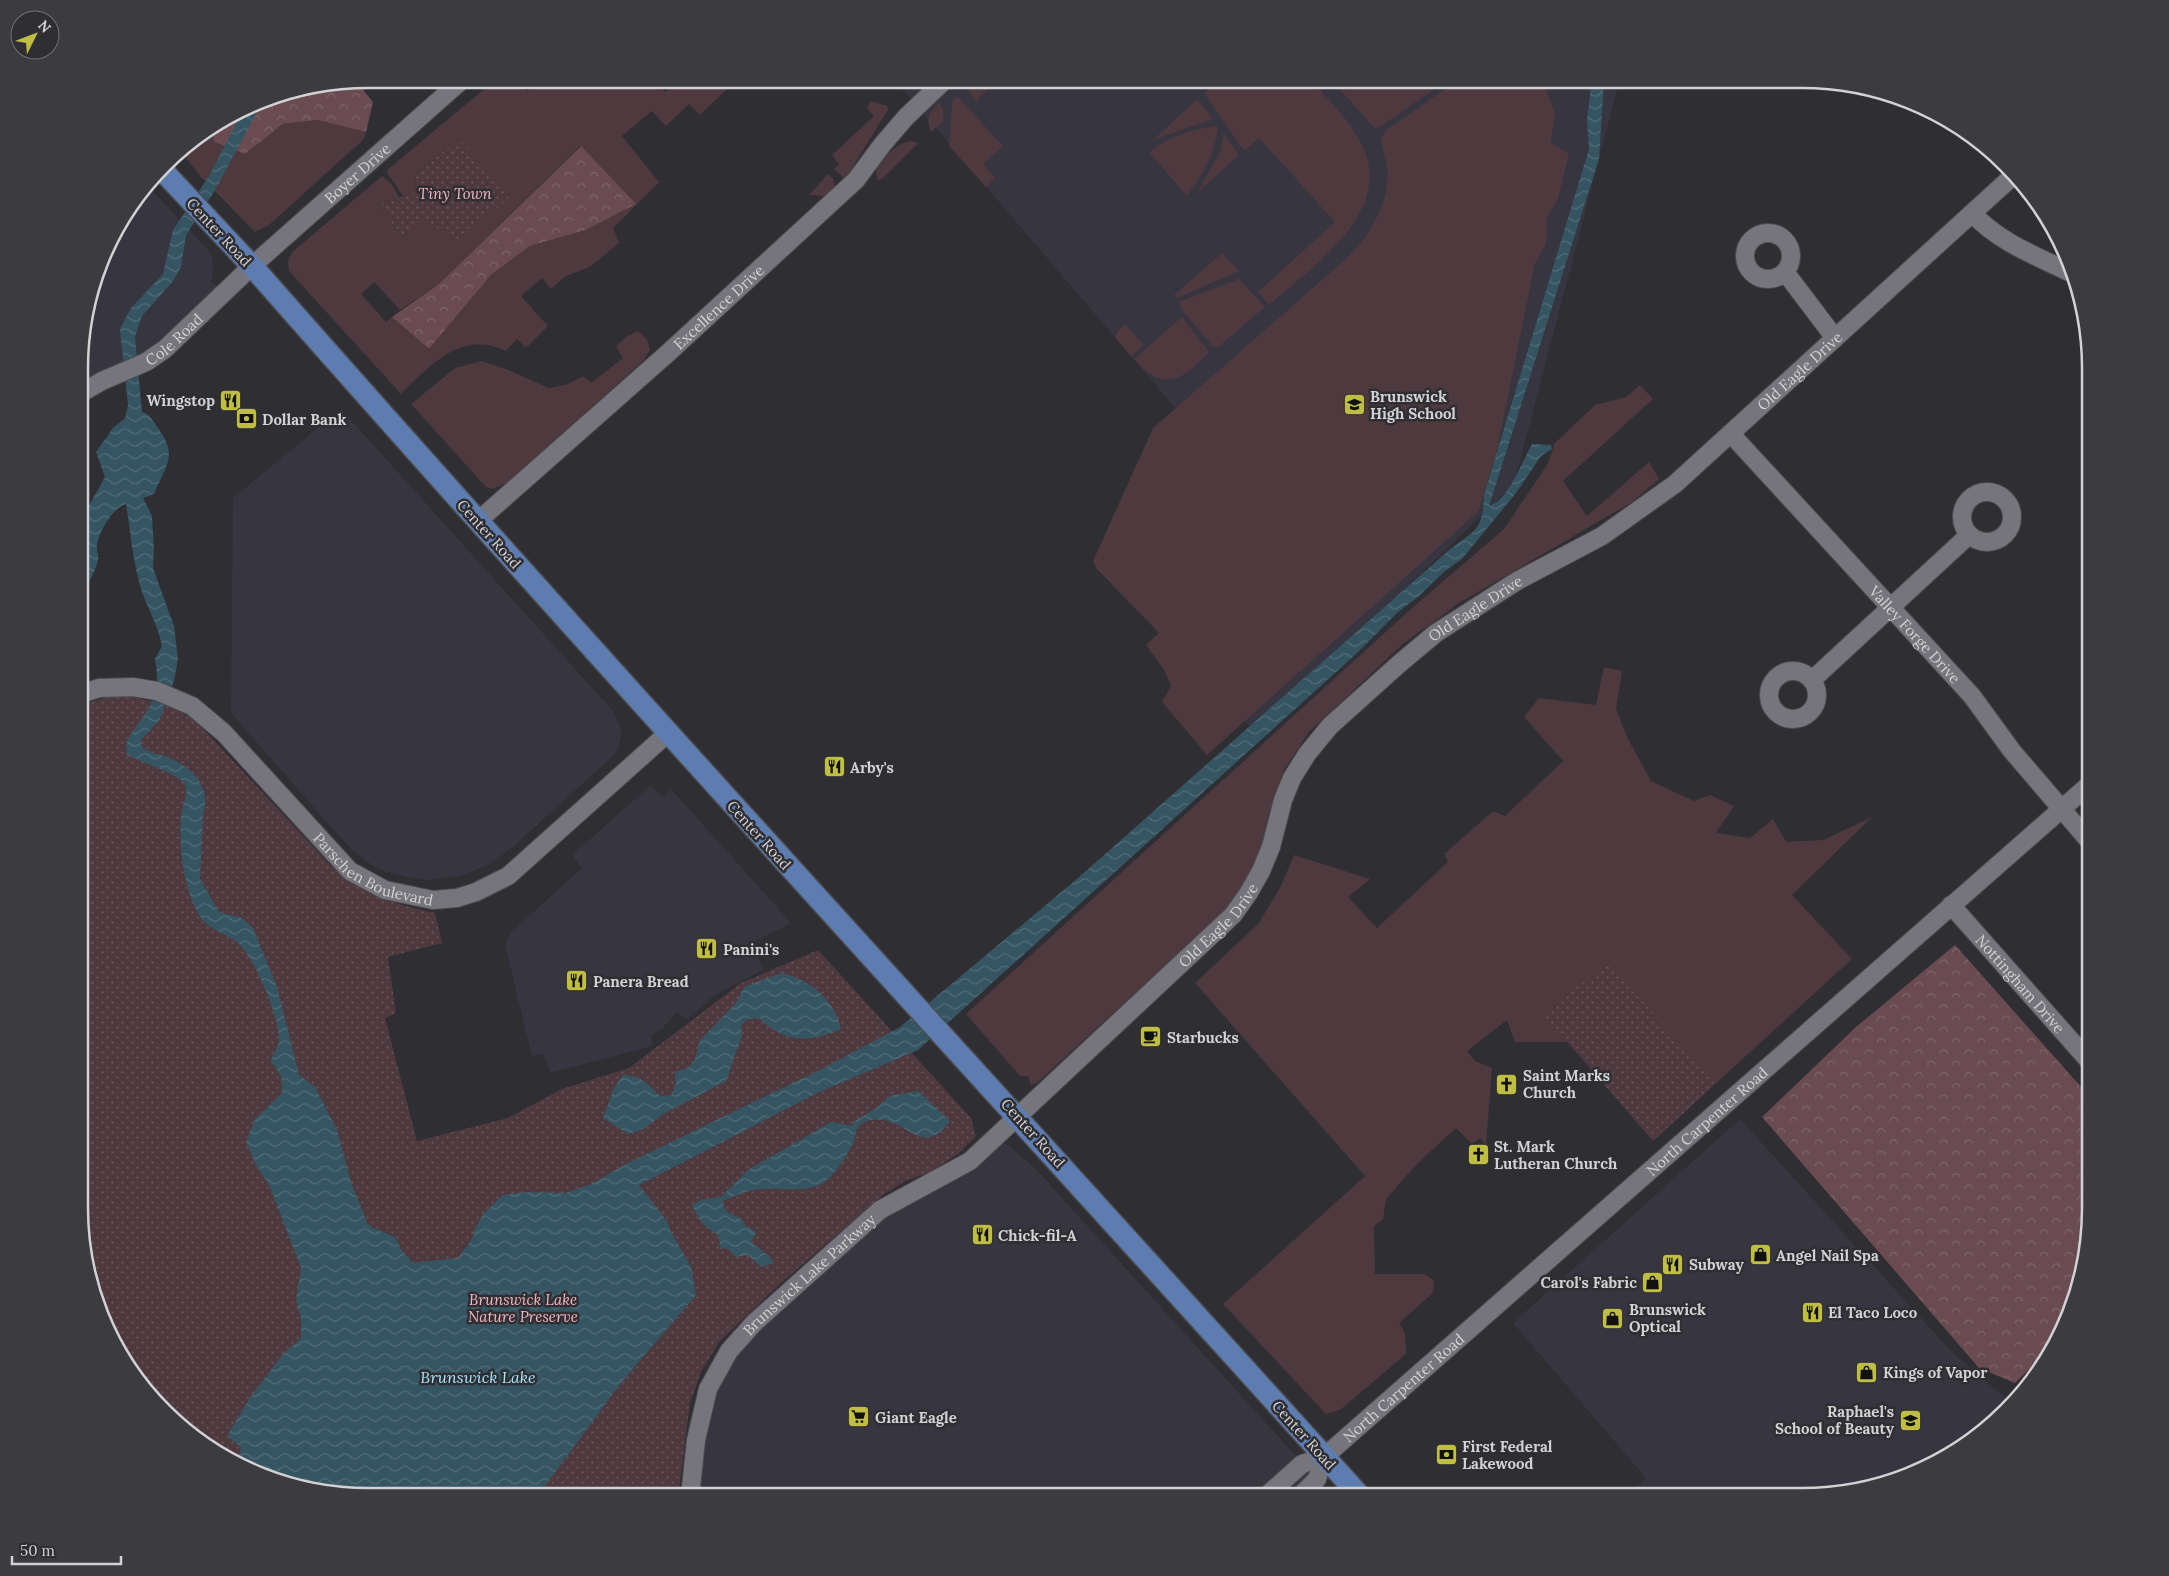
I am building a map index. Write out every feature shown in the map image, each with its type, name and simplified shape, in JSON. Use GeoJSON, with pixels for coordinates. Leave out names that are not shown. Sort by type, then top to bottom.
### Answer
{"type":"FeatureCollection","features":[{"type":"Feature","properties":{"kind":"main road","name":"Center Road"},"geometry":{"type":"LineString","coordinates":[[166,174],[252,266],[868,956],[1018,1116],[1353,1488]]}},
{"type":"Feature","properties":{"kind":"street","name":"Boyer Drive"},"geometry":{"type":"LineString","coordinates":[[252,266],[454,87]]}},
{"type":"Feature","properties":{"kind":"street","name":"Excellence Drive"},"geometry":{"type":"LineString","coordinates":[[478,521],[664,357],[856,180],[888,138],[938,87]]}},
{"type":"Feature","properties":{"kind":"street","name":"Old Eagle Drive"},"geometry":{"type":"LineString","coordinates":[[1018,1116],[1232,915],[1248,894],[1261,872],[1271,847],[1283,800],[1292,778],[1307,754],[1330,726],[1436,633],[1496,593],[1602,536],[1675,484],[2009,180]]}},
{"type":"Feature","properties":{"kind":"street"},"geometry":{"type":"LineString","coordinates":[[1972,213],[1987,229],[2003,240],[2064,269]]}},
{"type":"Feature","properties":{"kind":"street","name":"Cole Road"},"geometry":{"type":"LineString","coordinates":[[88,389],[131,369],[165,349],[252,266]]}},
{"type":"Feature","properties":{"kind":"street"},"geometry":{"type":"LineString","coordinates":[[1785,272],[1835,338]]}},
{"type":"Feature","properties":{"kind":"street","name":"Valley Forge Drive"},"geometry":{"type":"LineString","coordinates":[[1731,434],[1972,696],[2012,751],[2082,833]]}},
{"type":"Feature","properties":{"kind":"street"},"geometry":{"type":"LineString","coordinates":[[1812,680],[1969,535]]}},
{"type":"Feature","properties":{"kind":"street","name":"Parschen Boulevard"},"geometry":{"type":"LineString","coordinates":[[88,692],[98,688],[133,687],[158,691],[192,706],[224,733],[350,871],[385,890],[433,900],[457,898],[476,892],[508,876],[668,734]]}},
{"type":"Feature","properties":{"kind":"street","name":"North Carpenter Road"},"geometry":{"type":"LineString","coordinates":[[1324,1457],[2082,791]]}},
{"type":"Feature","properties":{"kind":"street","name":"Nottingham Drive"},"geometry":{"type":"LineString","coordinates":[[1951,905],[2082,1053]]}},
{"type":"Feature","properties":{"kind":"street","name":"Brunswick Lake Parkway"},"geometry":{"type":"LineString","coordinates":[[691,1488],[696,1440],[708,1388],[729,1351],[754,1323],[880,1210],[970,1161],[1018,1116]]}},
{"type":"Feature","properties":{"kind":"street"},"geometry":{"type":"LineString","coordinates":[[1274,1488],[1302,1464],[1324,1457]]}},
{"type":"Feature","properties":{"kind":"street"},"geometry":{"type":"LineString","coordinates":[[1308,1488],[1317,1479],[1324,1457]]}},
{"type":"Feature","properties":{"kind":"shaded area","name":"Brunswick High School"},"geometry":{"type":"Polygon","coordinates":[[[901,87],[1618,87],[1514,484],[1256,733],[1096,568],[1177,410],[901,87]]]}},
{"type":"Feature","properties":{"kind":"shaded area"},"geometry":{"type":"Polygon","coordinates":[[[151,190],[207,249],[212,257],[211,283],[227,289],[165,349],[88,389],[90,331],[102,278],[116,244],[135,212],[151,190]]]}},
{"type":"Feature","properties":{"kind":"shaded area"},"geometry":{"type":"Polygon","coordinates":[[[341,409],[613,711],[622,731],[618,748],[614,755],[515,845],[490,864],[460,876],[426,880],[407,877],[381,870],[366,861],[353,851],[231,713],[233,498],[341,409]]]}},
{"type":"Feature","properties":{"kind":"shaded area"},"geometry":{"type":"Polygon","coordinates":[[[651,785],[663,797],[671,789],[791,923],[751,943],[764,970],[716,994],[688,1019],[676,1013],[663,1028],[651,1036],[653,1046],[550,1073],[544,1054],[532,1056],[505,945],[511,932],[582,868],[572,855],[651,785]]]}},
{"type":"Feature","properties":{"kind":"shaded area"},"geometry":{"type":"Polygon","coordinates":[[[1740,1119],[1952,1352],[2006,1399],[1972,1431],[1941,1451],[1909,1467],[1874,1479],[1820,1488],[1635,1488],[1646,1478],[1513,1323],[1740,1119]]]}},
{"type":"Feature","properties":{"kind":"shaded area"},"geometry":{"type":"Polygon","coordinates":[[[997,1136],[1033,1166],[1325,1488],[692,1488],[708,1389],[754,1323],[880,1210],[997,1136]]]}},
{"type":"Feature","properties":{"kind":"green space"},"geometry":{"type":"Polygon","coordinates":[[[361,87],[373,102],[366,132],[317,120],[283,124],[245,154],[214,142],[212,135],[244,116],[295,97],[331,90],[361,87]]]}},
{"type":"Feature","properties":{"kind":"green space"},"geometry":{"type":"Polygon","coordinates":[[[486,87],[522,87],[527,91],[532,87],[660,87],[665,92],[670,87],[723,87],[726,90],[700,115],[689,104],[666,126],[652,111],[622,136],[659,182],[613,228],[619,243],[590,267],[566,276],[551,289],[542,278],[521,296],[548,326],[526,348],[517,339],[506,351],[490,346],[475,345],[461,348],[436,362],[401,394],[289,271],[288,261],[292,252],[382,176],[391,183],[399,197],[378,204],[403,238],[424,218],[458,243],[459,138],[416,174],[415,192],[403,196],[386,171],[486,87]],[[580,146],[440,283],[400,310],[374,282],[361,294],[386,322],[392,317],[429,349],[491,275],[530,246],[586,230],[635,204],[580,146]]]}},
{"type":"Feature","properties":{"kind":"green space"},"geometry":{"type":"Polygon","coordinates":[[[965,87],[990,87],[976,101],[965,87]]]}},
{"type":"Feature","properties":{"kind":"green space"},"geometry":{"type":"Polygon","coordinates":[[[1210,87],[1317,87],[1339,110],[1362,145],[1369,169],[1368,193],[1359,215],[1326,256],[1269,305],[1258,292],[1335,222],[1259,138],[1244,151],[1204,93],[1210,87]]]}},
{"type":"Feature","properties":{"kind":"green space"},"geometry":{"type":"Polygon","coordinates":[[[1338,87],[1438,87],[1380,127],[1374,128],[1338,87]]]}},
{"type":"Feature","properties":{"kind":"green space"},"geometry":{"type":"Polygon","coordinates":[[[1448,87],[1545,87],[1555,113],[1551,143],[1569,154],[1558,199],[1547,217],[1546,244],[1535,263],[1496,455],[1478,512],[1207,755],[1162,702],[1171,686],[1164,670],[1146,645],[1159,633],[1096,568],[1093,561],[1153,428],[1347,258],[1370,229],[1381,206],[1387,182],[1387,169],[1381,139],[1386,130],[1448,87]]]}},
{"type":"Feature","properties":{"kind":"green space"},"geometry":{"type":"Polygon","coordinates":[[[957,96],[1003,146],[983,164],[995,178],[986,187],[949,146],[952,102],[957,96]]]}},
{"type":"Feature","properties":{"kind":"green space"},"geometry":{"type":"Polygon","coordinates":[[[1197,99],[1213,119],[1153,140],[1197,99]]]}},
{"type":"Feature","properties":{"kind":"green space"},"geometry":{"type":"Polygon","coordinates":[[[871,101],[887,106],[888,110],[845,179],[834,169],[839,164],[832,155],[874,116],[867,108],[871,101]]]}},
{"type":"Feature","properties":{"kind":"green space"},"geometry":{"type":"Polygon","coordinates":[[[939,102],[943,109],[943,121],[931,132],[928,124],[929,116],[939,102]]]}},
{"type":"Feature","properties":{"kind":"green space"},"geometry":{"type":"Polygon","coordinates":[[[317,120],[366,132],[364,139],[268,226],[255,232],[201,177],[184,156],[212,135],[214,142],[245,154],[283,124],[317,120]]]}},
{"type":"Feature","properties":{"kind":"green space"},"geometry":{"type":"Polygon","coordinates":[[[1218,126],[1211,154],[1198,180],[1187,196],[1149,152],[1182,134],[1218,126]]]}},
{"type":"Feature","properties":{"kind":"green space"},"geometry":{"type":"Polygon","coordinates":[[[1224,133],[1239,155],[1197,193],[1220,152],[1224,133]]]}},
{"type":"Feature","properties":{"kind":"green space","name":"Tiny Town"},"geometry":{"type":"Polygon","coordinates":[[[459,138],[509,197],[458,243],[424,219],[403,238],[378,204],[415,192],[416,174],[459,138]]]}},
{"type":"Feature","properties":{"kind":"green space"},"geometry":{"type":"Polygon","coordinates":[[[911,141],[918,143],[882,179],[877,180],[876,170],[887,156],[895,148],[911,141]]]}},
{"type":"Feature","properties":{"kind":"green space"},"geometry":{"type":"Polygon","coordinates":[[[581,146],[636,204],[586,230],[530,246],[491,275],[429,349],[392,317],[440,283],[581,146]]]}},
{"type":"Feature","properties":{"kind":"green space"},"geometry":{"type":"Polygon","coordinates":[[[828,174],[833,179],[835,188],[827,196],[809,195],[828,174]]]}},
{"type":"Feature","properties":{"kind":"green space"},"geometry":{"type":"Polygon","coordinates":[[[1222,253],[1239,271],[1177,298],[1174,295],[1222,253]]]}},
{"type":"Feature","properties":{"kind":"green space"},"geometry":{"type":"Polygon","coordinates":[[[1239,279],[1265,307],[1217,348],[1212,346],[1182,310],[1179,302],[1239,279]]]}},
{"type":"Feature","properties":{"kind":"green space"},"geometry":{"type":"Polygon","coordinates":[[[1182,317],[1209,352],[1200,362],[1181,376],[1164,380],[1154,377],[1134,359],[1182,317]]]}},
{"type":"Feature","properties":{"kind":"green space"},"geometry":{"type":"Polygon","coordinates":[[[1125,324],[1144,345],[1131,356],[1115,338],[1117,332],[1125,324]]]}},
{"type":"Feature","properties":{"kind":"green space"},"geometry":{"type":"Polygon","coordinates":[[[638,331],[647,339],[650,350],[643,361],[508,482],[493,489],[486,487],[411,404],[455,368],[481,361],[506,369],[549,388],[568,384],[583,376],[591,383],[623,358],[616,347],[627,336],[638,331]]]}},
{"type":"Feature","properties":{"kind":"green space"},"geometry":{"type":"Polygon","coordinates":[[[1640,385],[1653,399],[1563,481],[1587,516],[1649,462],[1659,479],[1632,502],[1459,603],[1404,643],[1309,732],[1284,770],[1268,817],[1262,851],[1244,885],[1225,910],[1037,1083],[1031,1085],[1028,1076],[1020,1076],[966,1014],[1412,608],[1504,529],[1547,465],[1555,443],[1595,405],[1626,397],[1640,385]]]}},
{"type":"Feature","properties":{"kind":"green space"},"geometry":{"type":"Polygon","coordinates":[[[1604,667],[1622,671],[1616,709],[1628,739],[1651,781],[1694,801],[1710,795],[1734,806],[1716,833],[1750,838],[1773,819],[1786,842],[1823,840],[1872,817],[1792,895],[1852,959],[1653,1141],[1575,1042],[1515,1042],[1507,1020],[1467,1051],[1475,1061],[1492,1068],[1486,1145],[1480,1138],[1472,1144],[1456,1128],[1416,1165],[1386,1199],[1383,1219],[1374,1226],[1375,1274],[1424,1274],[1434,1280],[1433,1293],[1399,1323],[1405,1333],[1406,1354],[1340,1410],[1326,1414],[1223,1304],[1365,1176],[1195,983],[1258,924],[1280,888],[1294,855],[1370,879],[1348,897],[1377,928],[1448,862],[1444,854],[1493,811],[1505,816],[1563,761],[1524,717],[1539,698],[1596,705],[1604,667]]]}},
{"type":"Feature","properties":{"kind":"green space","name":"Brunswick Lake Nature Preserve"},"geometry":{"type":"Polygon","coordinates":[[[128,696],[169,705],[196,721],[332,867],[357,885],[380,897],[405,906],[435,913],[442,943],[388,957],[396,1013],[385,1018],[417,1141],[508,1118],[562,1089],[629,1068],[741,983],[818,950],[971,1118],[976,1136],[958,1154],[928,1173],[905,1181],[883,1195],[782,1282],[719,1342],[701,1372],[690,1403],[679,1488],[349,1488],[313,1483],[278,1474],[228,1451],[197,1431],[183,1419],[145,1379],[116,1332],[102,1298],[93,1263],[88,1227],[88,703],[103,698],[128,696]]]}},
{"type":"Feature","properties":{"kind":"green space"},"geometry":{"type":"Polygon","coordinates":[[[1955,945],[2082,1088],[2082,1208],[2079,1245],[2072,1281],[2053,1332],[2033,1366],[2015,1383],[1979,1368],[1762,1117],[1856,1027],[1955,945]]]}},
{"type":"Feature","properties":{"kind":"green space"},"geometry":{"type":"Polygon","coordinates":[[[1608,961],[1715,1084],[1653,1141],[1544,1015],[1608,961]]]}},
{"type":"Feature","properties":{"kind":"water","name":"Brunswick Lake"},"geometry":{"type":"Polygon","coordinates":[[[1591,87],[1604,87],[1599,159],[1489,506],[1496,503],[1508,489],[1532,444],[1551,445],[1552,449],[1541,456],[1516,493],[1462,559],[1445,571],[1419,596],[1397,613],[1356,654],[918,1050],[817,1093],[639,1185],[667,1221],[671,1232],[691,1267],[696,1295],[620,1384],[544,1488],[349,1488],[295,1479],[260,1467],[239,1457],[241,1447],[227,1436],[249,1399],[283,1354],[301,1338],[301,1319],[296,1300],[301,1268],[270,1187],[255,1163],[246,1142],[255,1119],[282,1093],[281,1076],[271,1061],[279,1040],[276,1019],[260,977],[247,954],[231,938],[203,921],[189,892],[183,867],[181,841],[181,816],[186,791],[184,783],[167,772],[127,755],[126,743],[151,705],[154,696],[157,686],[155,659],[162,646],[140,584],[126,504],[111,515],[101,533],[97,544],[98,558],[96,568],[88,582],[88,507],[105,477],[96,452],[113,428],[125,418],[128,405],[120,329],[131,308],[163,274],[173,230],[209,176],[239,119],[258,110],[214,192],[186,235],[181,267],[173,281],[142,316],[135,337],[142,412],[149,416],[158,428],[168,447],[169,454],[166,468],[154,494],[143,498],[152,516],[153,568],[174,626],[178,659],[174,681],[159,721],[141,740],[142,747],[184,766],[202,786],[205,804],[200,879],[219,912],[242,918],[253,928],[277,987],[299,1075],[315,1087],[337,1130],[351,1182],[367,1223],[373,1228],[395,1237],[402,1251],[413,1263],[458,1258],[472,1239],[483,1214],[503,1195],[526,1192],[565,1193],[592,1184],[624,1165],[824,1068],[900,1027],[1078,878],[1448,551],[1471,534],[1476,529],[1482,516],[1484,495],[1589,149],[1587,120],[1591,87]]]}},
{"type":"Feature","properties":{"kind":"water"},"geometry":{"type":"Polygon","coordinates":[[[781,973],[802,980],[819,992],[833,1008],[841,1029],[808,1039],[788,1037],[769,1027],[759,1018],[747,1019],[741,1026],[742,1035],[726,1081],[665,1113],[643,1129],[628,1134],[603,1118],[614,1088],[623,1075],[644,1081],[660,1096],[672,1095],[676,1083],[675,1072],[688,1068],[694,1062],[700,1040],[736,1003],[744,987],[781,973]]]}},
{"type":"Feature","properties":{"kind":"water"},"geometry":{"type":"Polygon","coordinates":[[[918,1091],[950,1121],[939,1133],[929,1137],[920,1137],[892,1122],[880,1120],[867,1121],[858,1127],[853,1143],[838,1168],[828,1179],[820,1184],[802,1189],[754,1190],[722,1201],[727,1212],[742,1219],[743,1224],[756,1232],[751,1242],[770,1257],[773,1263],[761,1267],[748,1255],[736,1257],[727,1248],[720,1249],[719,1236],[697,1216],[692,1205],[701,1200],[721,1197],[748,1170],[831,1122],[852,1126],[855,1121],[878,1107],[890,1096],[918,1091]]]}},
{"type":"Feature","properties":{"kind":"place","name":"Wingstop"},"geometry":{"type":"Point","coordinates":[231,400]}},
{"type":"Feature","properties":{"kind":"place","name":"Brunswick High School"},"geometry":{"type":"Point","coordinates":[1354,405]}},
{"type":"Feature","properties":{"kind":"place","name":"Dollar Bank"},"geometry":{"type":"Point","coordinates":[246,419]}},
{"type":"Feature","properties":{"kind":"place","name":"Arby's"},"geometry":{"type":"Point","coordinates":[834,767]}},
{"type":"Feature","properties":{"kind":"place","name":"Panini's"},"geometry":{"type":"Point","coordinates":[707,949]}},
{"type":"Feature","properties":{"kind":"place","name":"Panera Bread"},"geometry":{"type":"Point","coordinates":[577,981]}},
{"type":"Feature","properties":{"kind":"place","name":"Starbucks"},"geometry":{"type":"Point","coordinates":[1151,1037]}},
{"type":"Feature","properties":{"kind":"place","name":"Saint Marks Church"},"geometry":{"type":"Point","coordinates":[1507,1084]}},
{"type":"Feature","properties":{"kind":"place","name":"St. Mark Lutheran Church"},"geometry":{"type":"Point","coordinates":[1478,1155]}},
{"type":"Feature","properties":{"kind":"place","name":"Chick-fil-A"},"geometry":{"type":"Point","coordinates":[982,1235]}},
{"type":"Feature","properties":{"kind":"place","name":"Angel Nail Spa"},"geometry":{"type":"Point","coordinates":[1760,1255]}},
{"type":"Feature","properties":{"kind":"place","name":"Subway"},"geometry":{"type":"Point","coordinates":[1673,1264]}},
{"type":"Feature","properties":{"kind":"place","name":"Carol's Fabric"},"geometry":{"type":"Point","coordinates":[1653,1282]}},
{"type":"Feature","properties":{"kind":"place","name":"El Taco Loco"},"geometry":{"type":"Point","coordinates":[1812,1312]}},
{"type":"Feature","properties":{"kind":"place","name":"Brunswick Optical"},"geometry":{"type":"Point","coordinates":[1613,1318]}},
{"type":"Feature","properties":{"kind":"place","name":"Kings of Vapor"},"geometry":{"type":"Point","coordinates":[1867,1372]}},
{"type":"Feature","properties":{"kind":"place","name":"Giant Eagle"},"geometry":{"type":"Point","coordinates":[859,1417]}},
{"type":"Feature","properties":{"kind":"place","name":"Raphael's School of Beauty"},"geometry":{"type":"Point","coordinates":[1910,1420]}},
{"type":"Feature","properties":{"kind":"place","name":"First Federal Lakewood"},"geometry":{"type":"Point","coordinates":[1446,1455]}}]}
